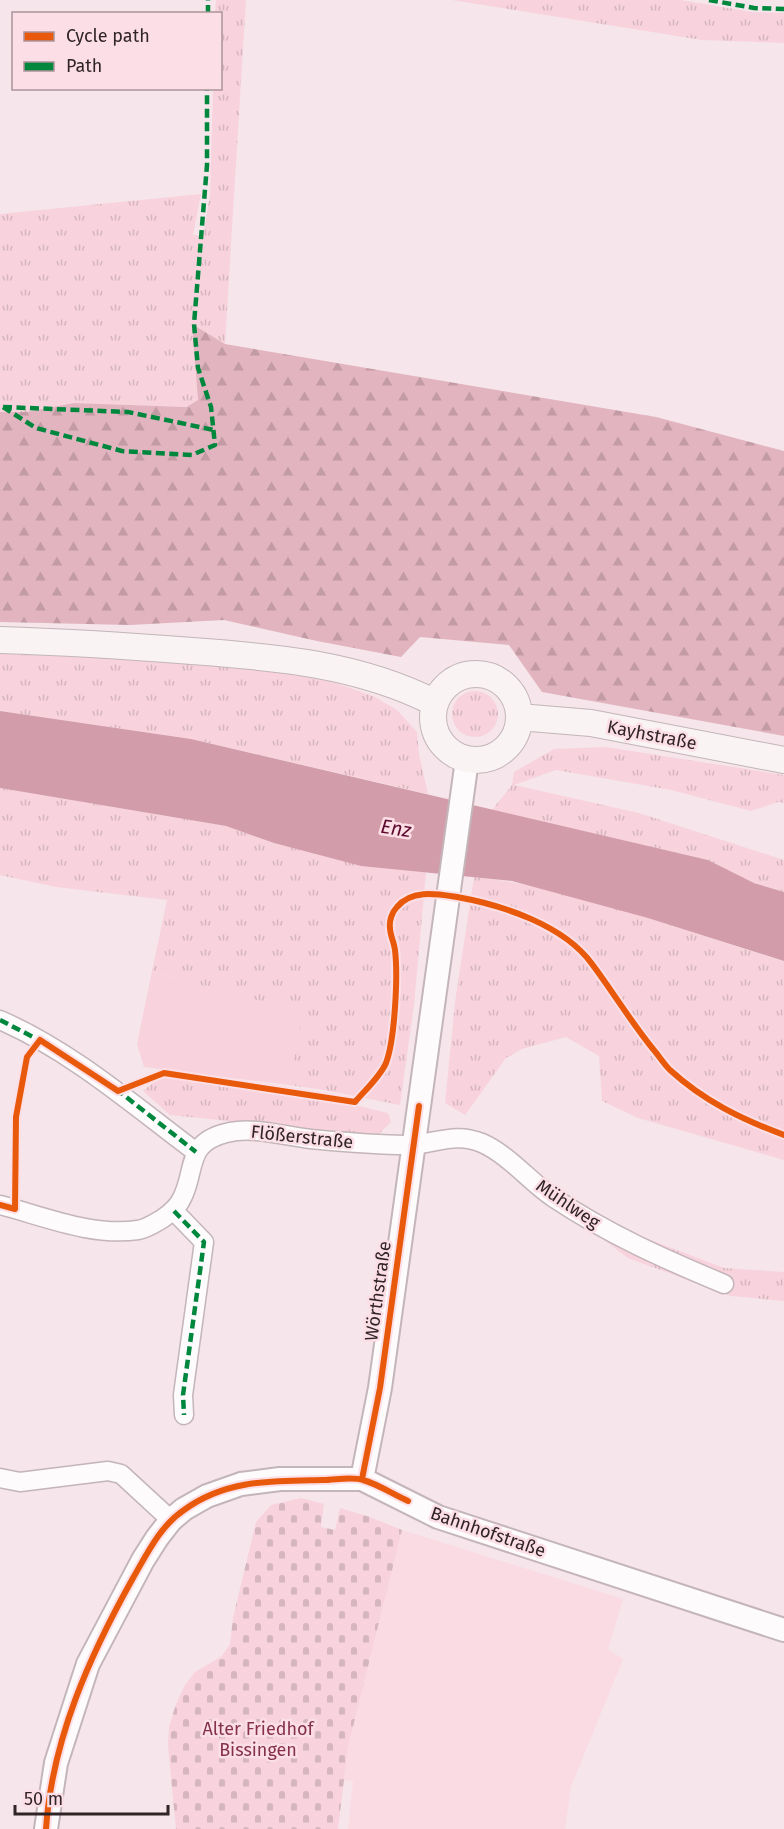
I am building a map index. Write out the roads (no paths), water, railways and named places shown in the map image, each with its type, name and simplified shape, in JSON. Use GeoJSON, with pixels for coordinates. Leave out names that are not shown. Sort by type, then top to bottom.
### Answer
{"type":"FeatureCollection","features":[{"type":"Feature","properties":{"kind":"main road"},"geometry":{"type":"LineString","coordinates":[[0,640],[102,644],[250,655],[335,667],[393,683],[435,703]]}},
{"type":"Feature","properties":{"kind":"main road"},"geometry":{"type":"LineString","coordinates":[[476,674],[492,677],[507,687],[516,701],[519,717],[515,736],[503,751],[466,767],[442,744],[435,731],[432,716],[435,703],[445,687],[459,677],[476,674]]}},
{"type":"Feature","properties":{"kind":"main road","name":"Kayhstraße"},"geometry":{"type":"LineString","coordinates":[[519,717],[591,723],[784,760]]}},
{"type":"Feature","properties":{"kind":"street","name":"Wörthstraße"},"geometry":{"type":"LineString","coordinates":[[362,1479],[380,1388],[466,767]]}},
{"type":"Feature","properties":{"kind":"street"},"geometry":{"type":"LineString","coordinates":[[0,1020],[40,1040],[118,1091],[196,1152],[184,1195],[174,1211],[154,1224],[139,1230],[86,1227],[0,1205]]}},
{"type":"Feature","properties":{"kind":"street","name":"Flößerstraße"},"geometry":{"type":"LineString","coordinates":[[196,1152],[208,1140],[226,1133],[247,1131],[311,1139],[414,1145]]}},
{"type":"Feature","properties":{"kind":"street","name":"Mühlweg"},"geometry":{"type":"LineString","coordinates":[[414,1145],[454,1137],[482,1143],[513,1164],[552,1197],[611,1233],[724,1284]]}},
{"type":"Feature","properties":{"kind":"street"},"geometry":{"type":"LineString","coordinates":[[174,1211],[204,1242],[186,1373],[184,1415]]}},
{"type":"Feature","properties":{"kind":"street"},"geometry":{"type":"LineString","coordinates":[[0,1478],[20,1482],[108,1471],[121,1474],[171,1520]]}},
{"type":"Feature","properties":{"kind":"street","name":"Bahnhofstraße"},"geometry":{"type":"LineString","coordinates":[[46,1829],[56,1763],[88,1664],[143,1560],[171,1520],[184,1509],[207,1496],[241,1484],[280,1479],[362,1479],[438,1516],[784,1630]]}},
{"type":"Feature","properties":{"kind":"water","name":"Enz"},"geometry":{"type":"Polygon","coordinates":[[[0,711],[191,739],[708,860],[754,883],[784,892],[784,961],[648,918],[512,881],[361,866],[274,843],[226,826],[0,788],[0,711]]]}},
{"type":"Feature","properties":{"kind":"park label","name":"Alter Friedhof Bissingen"},"geometry":{"type":"Point","coordinates":[258,1739]}}]}
